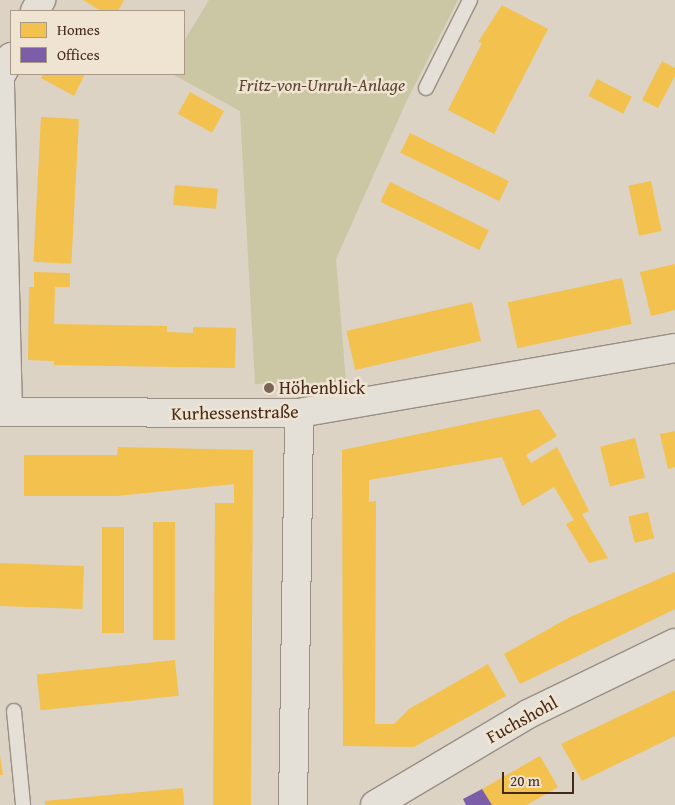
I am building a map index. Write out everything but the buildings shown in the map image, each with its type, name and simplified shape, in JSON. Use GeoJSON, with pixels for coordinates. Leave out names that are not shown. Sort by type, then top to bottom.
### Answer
{"type":"FeatureCollection","features":[{"type":"Feature","properties":{"kind":"street"},"geometry":{"type":"LineString","coordinates":[[4,412],[0,77],[10,58]]}},
{"type":"Feature","properties":{"kind":"street","name":"Kurhessenstraße"},"geometry":{"type":"LineString","coordinates":[[4,412],[299,413],[675,348]]}},
{"type":"Feature","properties":{"kind":"street"},"geometry":{"type":"LineString","coordinates":[[293,805],[299,413]]}},
{"type":"Feature","properties":{"kind":"street","name":"Fuchshohl"},"geometry":{"type":"LineString","coordinates":[[375,805],[528,714],[675,643]]}},
{"type":"Feature","properties":{"kind":"lane"},"geometry":{"type":"LineString","coordinates":[[426,88],[470,0]]}},
{"type":"Feature","properties":{"kind":"lane"},"geometry":{"type":"LineString","coordinates":[[14,711],[23,805]]}},
{"type":"Feature","properties":{"kind":"green space","name":"Fritz-von-Unruh-Anlage"},"geometry":{"type":"Polygon","coordinates":[[[209,0],[458,0],[408,98],[336,259],[346,382],[255,384],[240,111],[174,75],[185,75],[185,39],[209,0]]]}},
{"type":"Feature","properties":{"kind":"place","name":"Höhenblick"},"geometry":{"type":"Point","coordinates":[269,388]}}]}
